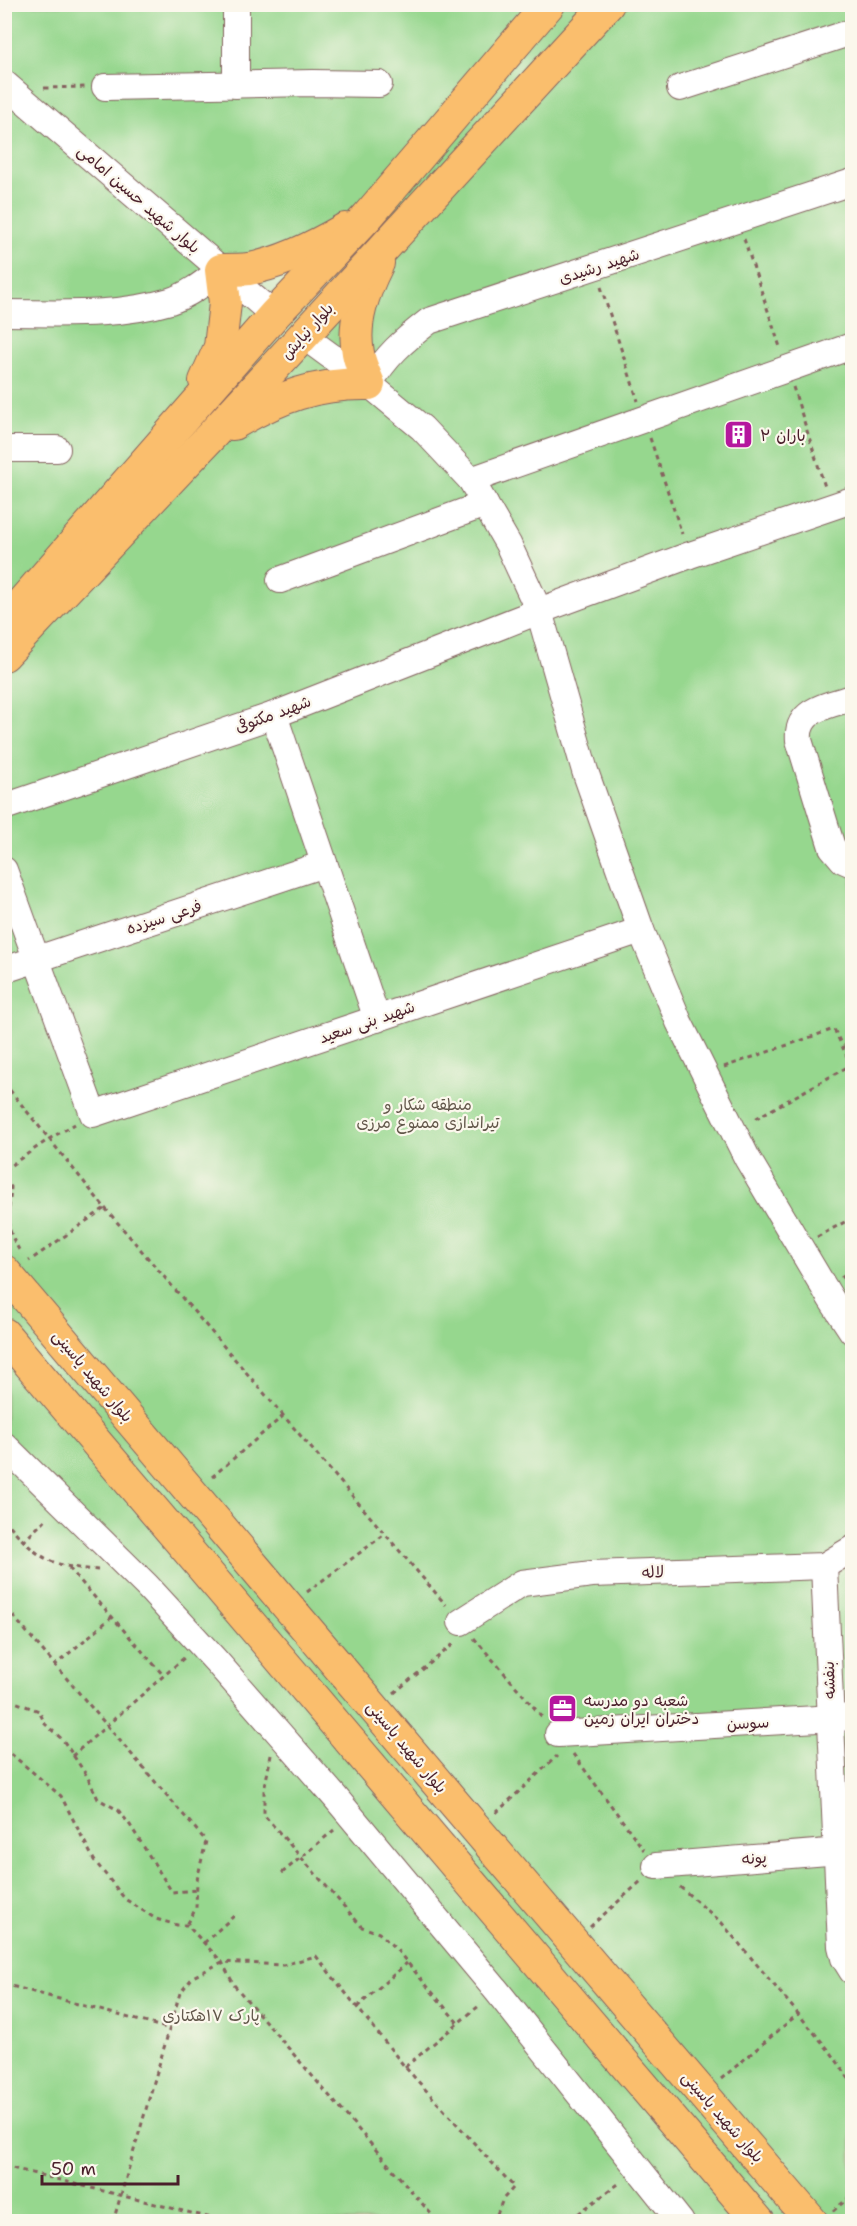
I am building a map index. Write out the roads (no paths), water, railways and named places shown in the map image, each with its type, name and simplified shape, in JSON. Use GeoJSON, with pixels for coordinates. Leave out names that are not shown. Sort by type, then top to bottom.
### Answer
{"type":"FeatureCollection","features":[{"type":"Feature","properties":{"kind":"main road","name":"بلوار نیایش"},"geometry":{"type":"LineString","coordinates":[[6,642],[186,417],[274,315],[367,217],[549,4]]}},
{"type":"Feature","properties":{"kind":"main road","name":"بلوار نیایش"},"geometry":{"type":"LineString","coordinates":[[6,642],[212,436],[608,4]]}},
{"type":"Feature","properties":{"kind":"main road"},"geometry":{"type":"LineString","coordinates":[[186,417],[220,347],[225,303],[221,270],[249,269],[277,261],[327,240],[367,217]]}},
{"type":"Feature","properties":{"kind":"main road"},"geometry":{"type":"LineString","coordinates":[[212,436],[281,399],[339,384],[369,384],[358,355],[356,332],[360,309],[371,277],[392,238]]}},
{"type":"Feature","properties":{"kind":"main road","name":"بلوار شهید یاسینی"},"geometry":{"type":"LineString","coordinates":[[4,1271],[704,2095],[822,2217]]}},
{"type":"Feature","properties":{"kind":"main road"},"geometry":{"type":"LineString","coordinates":[[4,1334],[759,2222]]}},
{"type":"Feature","properties":{"kind":"street"},"geometry":{"type":"LineString","coordinates":[[236,4],[236,85]]}},
{"type":"Feature","properties":{"kind":"street"},"geometry":{"type":"LineString","coordinates":[[680,88],[852,32]]}},
{"type":"Feature","properties":{"kind":"street"},"geometry":{"type":"LineString","coordinates":[[105,87],[379,84]]}},
{"type":"Feature","properties":{"kind":"street","name":"بلوار شهید حسین امامی"},"geometry":{"type":"LineString","coordinates":[[6,89],[274,315]]}},
{"type":"Feature","properties":{"kind":"street","name":"شهید رشیدی"},"geometry":{"type":"LineString","coordinates":[[369,384],[381,364],[395,348],[429,321],[852,183]]}},
{"type":"Feature","properties":{"kind":"street"},"geometry":{"type":"LineString","coordinates":[[4,313],[105,312],[171,301],[198,287],[221,270]]}},
{"type":"Feature","properties":{"kind":"street"},"geometry":{"type":"LineString","coordinates":[[302,336],[369,384],[422,428],[471,480],[508,544],[539,611],[585,771],[642,930],[679,1022],[747,1158],[852,1331]]}},
{"type":"Feature","properties":{"kind":"street"},"geometry":{"type":"LineString","coordinates":[[471,480],[852,346]]}},
{"type":"Feature","properties":{"kind":"street"},"geometry":{"type":"LineString","coordinates":[[4,449],[57,449]]}},
{"type":"Feature","properties":{"kind":"street","name":"شهید مکتوفی"},"geometry":{"type":"LineString","coordinates":[[4,807],[273,715],[539,611],[690,555],[852,500]]}},
{"type":"Feature","properties":{"kind":"street"},"geometry":{"type":"LineString","coordinates":[[280,580],[485,504]]}},
{"type":"Feature","properties":{"kind":"street"},"geometry":{"type":"LineString","coordinates":[[852,698],[810,713],[800,725],[798,733],[832,847],[843,860],[852,864]]}},
{"type":"Feature","properties":{"kind":"street"},"geometry":{"type":"LineString","coordinates":[[273,715],[377,1019]]}},
{"type":"Feature","properties":{"kind":"street","name":"فرعی سیزده"},"geometry":{"type":"LineString","coordinates":[[4,970],[324,864]]}},
{"type":"Feature","properties":{"kind":"street"},"geometry":{"type":"LineString","coordinates":[[4,870],[37,959]]}},
{"type":"Feature","properties":{"kind":"street","name":"شهید بنی سعید"},"geometry":{"type":"LineString","coordinates":[[37,959],[93,1114],[642,930]]}},
{"type":"Feature","properties":{"kind":"street"},"geometry":{"type":"LineString","coordinates":[[4,1445],[137,1576],[276,1730],[497,1991],[681,2222]]}},
{"type":"Feature","properties":{"kind":"street"},"geometry":{"type":"LineString","coordinates":[[824,1566],[852,1548]]}},
{"type":"Feature","properties":{"kind":"street","name":"لاله"},"geometry":{"type":"LineString","coordinates":[[465,1627],[522,1583],[592,1574],[824,1566]]}},
{"type":"Feature","properties":{"kind":"street","name":"بنفشه"},"geometry":{"type":"LineString","coordinates":[[824,1566],[842,1717],[844,1850],[841,1946],[844,1958],[852,1971]]}},
{"type":"Feature","properties":{"kind":"street","name":"سوسن"},"geometry":{"type":"LineString","coordinates":[[563,1741],[842,1717]]}},
{"type":"Feature","properties":{"kind":"street","name":"پونه"},"geometry":{"type":"LineString","coordinates":[[656,1866],[844,1850]]}},
{"type":"Feature","properties":{"kind":"place","name":"باران ۲"},"geometry":{"type":"Point","coordinates":[739,435]}},
{"type":"Feature","properties":{"kind":"place","name":"شعبه دو مدرسه دختران ایران زمین"},"geometry":{"type":"Point","coordinates":[563,1709]}},
{"type":"Feature","properties":{"kind":"park label","name":"منطقه شکار و تیراندازی ممنوع مرزی"},"geometry":{"type":"Point","coordinates":[428,1113]}},
{"type":"Feature","properties":{"kind":"park label","name":"پارک ۱۷هکتاری"},"geometry":{"type":"Point","coordinates":[211,2015]}}]}
